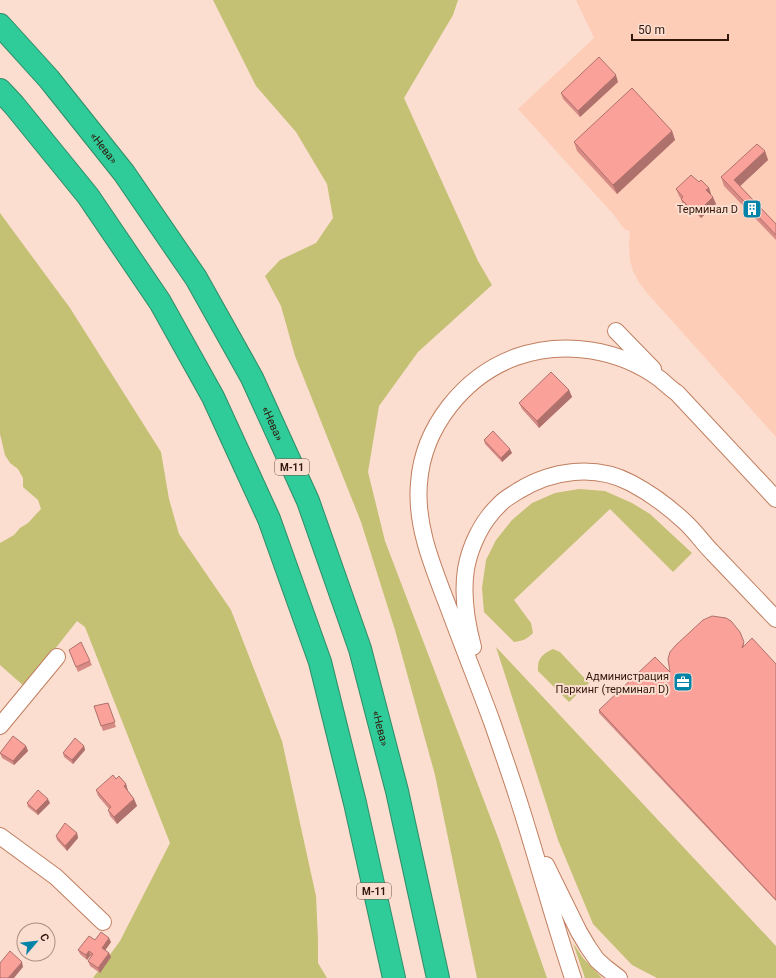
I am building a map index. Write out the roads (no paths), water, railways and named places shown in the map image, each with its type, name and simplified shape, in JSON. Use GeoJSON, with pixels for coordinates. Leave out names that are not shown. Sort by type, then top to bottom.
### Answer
{"type":"FeatureCollection","features":[{"type":"Feature","properties":{"kind":"highway","name":"«Нева»"},"geometry":{"type":"LineString","coordinates":[[0,25],[49,79],[124,173],[196,278],[252,378],[308,500],[360,649],[397,791],[438,978]]}},
{"type":"Feature","properties":{"kind":"highway","name":"М-11"},"geometry":{"type":"LineString","coordinates":[[0,90],[88,196],[160,302],[213,397],[269,519],[320,662],[355,803],[394,978]]}},
{"type":"Feature","properties":{"kind":"street"},"geometry":{"type":"LineString","coordinates":[[616,331],[677,393],[776,499]]}},
{"type":"Feature","properties":{"kind":"street"},"geometry":{"type":"LineString","coordinates":[[573,978],[521,807],[491,720],[431,560],[423,531],[418,500],[421,466],[427,446],[437,424],[462,391],[490,369],[510,359],[528,353],[547,349],[566,348],[605,352],[643,368],[660,379],[677,393]]}},
{"type":"Feature","properties":{"kind":"street"},"geometry":{"type":"LineString","coordinates":[[491,720],[468,626],[464,603],[466,568],[477,535],[486,520],[499,505],[528,485],[545,478],[563,473],[582,471],[596,472],[614,476],[630,482],[645,491],[667,506],[685,522],[776,619]]}},
{"type":"Feature","properties":{"kind":"street"},"geometry":{"type":"LineString","coordinates":[[0,726],[57,656]]}},
{"type":"Feature","properties":{"kind":"street"},"geometry":{"type":"LineString","coordinates":[[521,807],[537,846],[579,932],[597,960],[619,978]]}},
{"type":"Feature","properties":{"kind":"street"},"geometry":{"type":"LineString","coordinates":[[0,836],[56,877],[103,922]]}},
{"type":"Feature","properties":{"kind":"place","name":"Терминал D"},"geometry":{"type":"Point","coordinates":[752,209]}},
{"type":"Feature","properties":{"kind":"place","name":"Администрация Паркинг (терминал D)"},"geometry":{"type":"Point","coordinates":[683,682]}}]}
